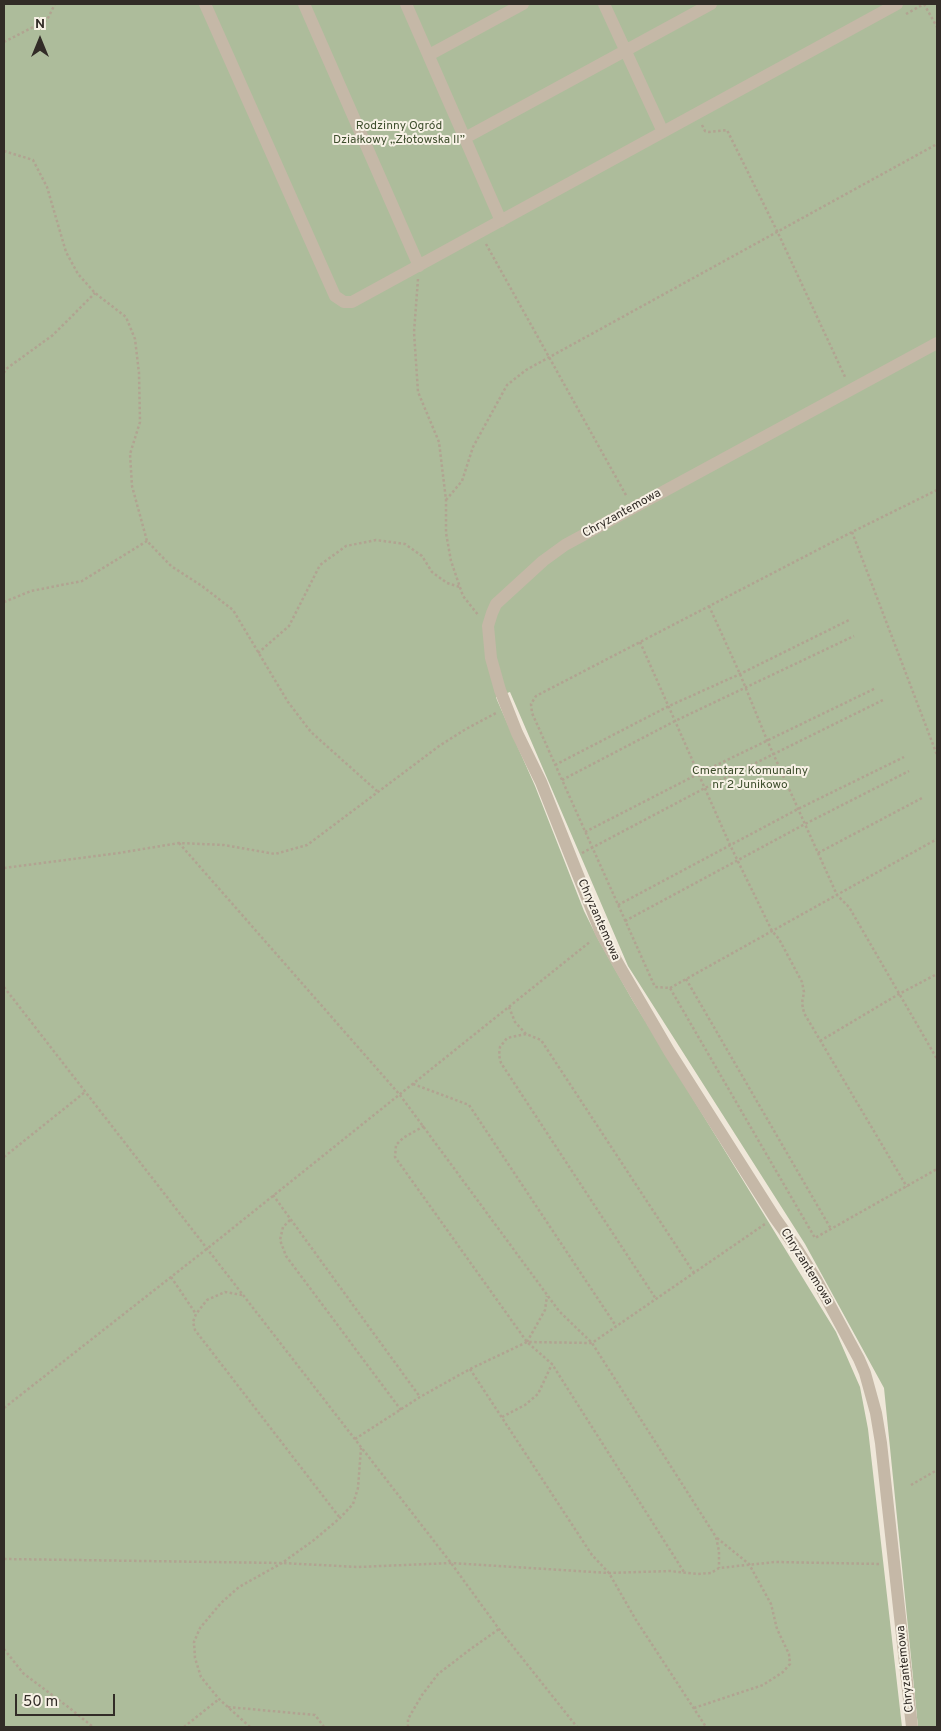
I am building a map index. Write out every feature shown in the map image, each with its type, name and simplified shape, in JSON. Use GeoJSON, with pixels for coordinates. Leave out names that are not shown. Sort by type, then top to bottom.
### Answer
{"type":"FeatureCollection","features":[{"type":"Feature","properties":{"kind":"street"},"geometry":{"type":"LineString","coordinates":[[205,4],[335,296],[344,302],[352,302],[419,270],[500,221],[897,4]]}},
{"type":"Feature","properties":{"kind":"street"},"geometry":{"type":"LineString","coordinates":[[304,4],[419,270]]}},
{"type":"Feature","properties":{"kind":"street"},"geometry":{"type":"LineString","coordinates":[[406,4],[500,221]]}},
{"type":"Feature","properties":{"kind":"street"},"geometry":{"type":"LineString","coordinates":[[429,55],[523,4]]}},
{"type":"Feature","properties":{"kind":"street"},"geometry":{"type":"LineString","coordinates":[[604,4],[663,132]]}},
{"type":"Feature","properties":{"kind":"street"},"geometry":{"type":"LineString","coordinates":[[465,138],[711,4]]}},
{"type":"Feature","properties":{"kind":"street","name":"Chryzantemowa"},"geometry":{"type":"LineString","coordinates":[[912,1727],[879,1427],[865,1373],[817,1281],[669,1051],[624,976],[601,933],[541,782],[507,708],[491,658],[488,626],[496,604],[543,561],[565,545],[937,343]]}},
{"type":"Feature","properties":{"kind":"path"},"geometry":{"type":"LineString","coordinates":[[4,42],[47,20],[55,4]]}},
{"type":"Feature","properties":{"kind":"path"},"geometry":{"type":"LineString","coordinates":[[924,4],[937,27]]}},
{"type":"Feature","properties":{"kind":"path"},"geometry":{"type":"LineString","coordinates":[[701,124],[705,131],[709,132],[727,130],[778,233],[851,389]]}},
{"type":"Feature","properties":{"kind":"path"},"geometry":{"type":"LineString","coordinates":[[446,500],[462,480],[473,448],[507,385],[526,370],[937,144]]}},
{"type":"Feature","properties":{"kind":"path"},"geometry":{"type":"LineString","coordinates":[[4,151],[33,160],[47,188],[66,252],[78,274],[95,293],[126,318],[135,339],[139,373],[140,422],[130,454],[132,486],[147,540],[171,566],[202,586],[233,610],[288,702],[311,732],[377,791]]}},
{"type":"Feature","properties":{"kind":"path"},"geometry":{"type":"LineString","coordinates":[[484,240],[633,508]]}},
{"type":"Feature","properties":{"kind":"path"},"geometry":{"type":"LineString","coordinates":[[419,270],[414,332],[418,392],[439,442],[446,500],[446,533],[451,561],[463,596],[488,626]]}},
{"type":"Feature","properties":{"kind":"path"},"geometry":{"type":"LineString","coordinates":[[4,373],[6,369],[53,335],[95,293]]}},
{"type":"Feature","properties":{"kind":"path"},"geometry":{"type":"LineString","coordinates":[[937,490],[536,696],[531,704],[532,712],[555,765],[655,987],[670,988],[937,839]]}},
{"type":"Feature","properties":{"kind":"path"},"geometry":{"type":"LineString","coordinates":[[852,532],[937,755]]}},
{"type":"Feature","properties":{"kind":"path"},"geometry":{"type":"LineString","coordinates":[[4,602],[31,591],[82,581],[147,540]]}},
{"type":"Feature","properties":{"kind":"path"},"geometry":{"type":"LineString","coordinates":[[258,653],[289,626],[320,565],[346,546],[376,540],[405,544],[422,556],[432,572],[447,584],[460,587]]}},
{"type":"Feature","properties":{"kind":"path"},"geometry":{"type":"LineString","coordinates":[[709,606],[837,895],[849,907],[937,1059]]}},
{"type":"Feature","properties":{"kind":"path"},"geometry":{"type":"LineString","coordinates":[[555,765],[669,706],[740,674],[849,620]]}},
{"type":"Feature","properties":{"kind":"path"},"geometry":{"type":"LineString","coordinates":[[562,780],[675,721],[854,636]]}},
{"type":"Feature","properties":{"kind":"path"},"geometry":{"type":"LineString","coordinates":[[640,642],[737,860],[772,931],[779,939],[802,982],[804,1012],[907,1187]]}},
{"type":"Feature","properties":{"kind":"path"},"geometry":{"type":"LineString","coordinates":[[585,832],[698,774],[876,688]]}},
{"type":"Feature","properties":{"kind":"path"},"geometry":{"type":"LineString","coordinates":[[571,858],[773,753],[883,700]]}},
{"type":"Feature","properties":{"kind":"path"},"geometry":{"type":"LineString","coordinates":[[4,868],[179,843],[224,845],[275,854],[307,845],[439,746],[466,729],[507,708]]}},
{"type":"Feature","properties":{"kind":"path"},"geometry":{"type":"LineString","coordinates":[[618,905],[798,809],[904,757]]}},
{"type":"Feature","properties":{"kind":"path"},"geometry":{"type":"LineString","coordinates":[[625,921],[805,824],[909,771]]}},
{"type":"Feature","properties":{"kind":"path"},"geometry":{"type":"LineString","coordinates":[[818,853],[922,798]]}},
{"type":"Feature","properties":{"kind":"path"},"geometry":{"type":"LineString","coordinates":[[179,843],[400,1095],[559,1311],[592,1343],[716,1537],[749,1564],[771,1604],[777,1629],[789,1654],[790,1664],[783,1672],[763,1685],[694,1708]]}},
{"type":"Feature","properties":{"kind":"path"},"geometry":{"type":"LineString","coordinates":[[4,1408],[208,1248],[601,933]]}},
{"type":"Feature","properties":{"kind":"path"},"geometry":{"type":"LineString","coordinates":[[820,1041],[899,994],[937,974]]}},
{"type":"Feature","properties":{"kind":"path"},"geometry":{"type":"LineString","coordinates":[[686,979],[831,1229]]}},
{"type":"Feature","properties":{"kind":"path"},"geometry":{"type":"LineString","coordinates":[[4,986],[451,1563],[499,1629],[577,1727]]}},
{"type":"Feature","properties":{"kind":"path"},"geometry":{"type":"LineString","coordinates":[[670,988],[815,1238],[937,1169]]}},
{"type":"Feature","properties":{"kind":"path"},"geometry":{"type":"LineString","coordinates":[[509,1007],[515,1022],[526,1034],[541,1040],[694,1273]]}},
{"type":"Feature","properties":{"kind":"path"},"geometry":{"type":"LineString","coordinates":[[526,1034],[507,1038],[500,1047],[501,1063],[656,1299]]}},
{"type":"Feature","properties":{"kind":"path"},"geometry":{"type":"LineString","coordinates":[[414,1084],[469,1105],[616,1326]]}},
{"type":"Feature","properties":{"kind":"path"},"geometry":{"type":"LineString","coordinates":[[4,1157],[85,1092]]}},
{"type":"Feature","properties":{"kind":"path"},"geometry":{"type":"LineString","coordinates":[[424,1126],[403,1138],[396,1145],[395,1157],[527,1342],[552,1364],[685,1573]]}},
{"type":"Feature","properties":{"kind":"path"},"geometry":{"type":"LineString","coordinates":[[273,1195],[420,1397]]}},
{"type":"Feature","properties":{"kind":"path"},"geometry":{"type":"LineString","coordinates":[[355,1439],[420,1397],[470,1369],[527,1342],[592,1343],[775,1218]]}},
{"type":"Feature","properties":{"kind":"path"},"geometry":{"type":"LineString","coordinates":[[290,1220],[284,1227],[280,1240],[286,1256],[401,1410]]}},
{"type":"Feature","properties":{"kind":"path"},"geometry":{"type":"LineString","coordinates":[[171,1276],[196,1314]]}},
{"type":"Feature","properties":{"kind":"path"},"geometry":{"type":"LineString","coordinates":[[243,1296],[225,1292],[207,1300],[196,1314],[193,1322],[195,1330],[340,1518]]}},
{"type":"Feature","properties":{"kind":"path"},"geometry":{"type":"LineString","coordinates":[[527,1342],[545,1310],[547,1295]]}},
{"type":"Feature","properties":{"kind":"path"},"geometry":{"type":"LineString","coordinates":[[502,1418],[525,1405],[538,1394],[552,1364]]}},
{"type":"Feature","properties":{"kind":"path"},"geometry":{"type":"LineString","coordinates":[[470,1369],[592,1555],[609,1573],[636,1620],[706,1727]]}},
{"type":"Feature","properties":{"kind":"path"},"geometry":{"type":"LineString","coordinates":[[250,1727],[219,1699],[201,1677],[195,1658],[194,1642],[200,1628],[221,1603],[238,1588],[282,1563],[314,1540],[353,1504],[358,1488],[361,1447]]}},
{"type":"Feature","properties":{"kind":"path"},"geometry":{"type":"LineString","coordinates":[[911,1485],[937,1470]]}},
{"type":"Feature","properties":{"kind":"path"},"geometry":{"type":"LineString","coordinates":[[716,1537],[719,1551],[719,1568]]}},
{"type":"Feature","properties":{"kind":"path"},"geometry":{"type":"LineString","coordinates":[[4,1559],[282,1563],[358,1567],[451,1563],[609,1573],[670,1571],[711,1573],[719,1568],[775,1562],[895,1564]]}},
{"type":"Feature","properties":{"kind":"path"},"geometry":{"type":"LineString","coordinates":[[408,1727],[408,1719],[422,1695],[438,1674],[499,1629]]}},
{"type":"Feature","properties":{"kind":"path"},"geometry":{"type":"LineString","coordinates":[[4,1649],[23,1673],[93,1727]]}},
{"type":"Feature","properties":{"kind":"path"},"geometry":{"type":"LineString","coordinates":[[184,1727],[219,1699]]}},
{"type":"Feature","properties":{"kind":"path"},"geometry":{"type":"LineString","coordinates":[[226,1706],[314,1715],[324,1727]]}},
{"type":"Feature","properties":{"kind":"green space"},"geometry":{"type":"Polygon","coordinates":[[[4,4],[937,4],[937,1727],[918,1727],[884,1388],[805,1244],[628,966],[510,692],[496,697],[497,700],[535,786],[584,911],[599,941],[633,1001],[836,1332],[860,1387],[868,1429],[902,1727],[4,1727],[4,4]]]}},
{"type":"Feature","properties":{"kind":"park label","name":"Rodzinny Ogród Działkowy „Złotowska II”"},"geometry":{"type":"Point","coordinates":[399,134]}},
{"type":"Feature","properties":{"kind":"park label","name":"Cmentarz Komunalny nr 2 Junikowo"},"geometry":{"type":"Point","coordinates":[750,779]}}]}
